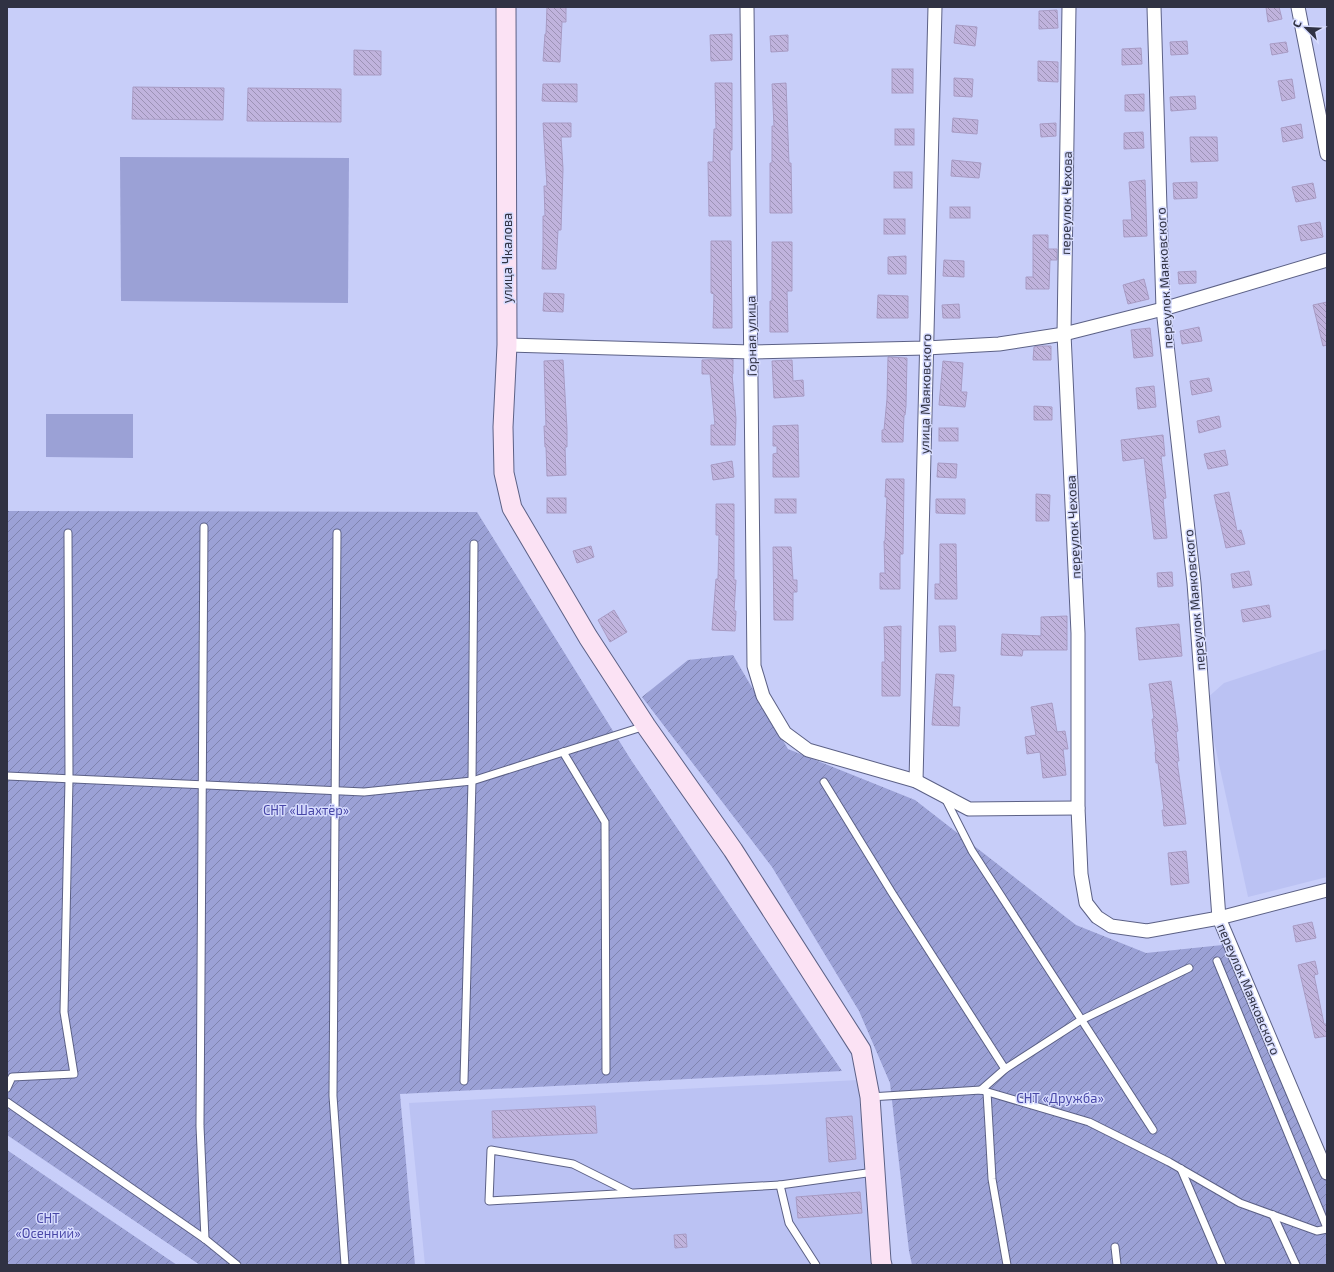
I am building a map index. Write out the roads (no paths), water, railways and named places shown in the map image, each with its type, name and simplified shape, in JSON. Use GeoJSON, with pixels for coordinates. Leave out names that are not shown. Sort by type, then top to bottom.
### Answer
{"type":"FeatureCollection","features":[{"type":"Feature","properties":{"kind":"main road","name":"улица Чкалова"},"geometry":{"type":"LineString","coordinates":[[506,7],[507,345],[503,427],[504,473],[512,508],[588,637],[646,726],[733,850],[861,1050],[870,1097],[882,1265]]}},
{"type":"Feature","properties":{"kind":"street","name":"Горная улица"},"geometry":{"type":"LineString","coordinates":[[747,7],[754,666],[764,696],[785,733],[808,750],[916,781],[969,809],[1078,808]]}},
{"type":"Feature","properties":{"kind":"street","name":"улица Маяковского"},"geometry":{"type":"LineString","coordinates":[[916,781],[935,7]]}},
{"type":"Feature","properties":{"kind":"street","name":"переулок Чехова"},"geometry":{"type":"LineString","coordinates":[[1069,7],[1064,334],[1078,633],[1078,808],[1081,874],[1086,903],[1097,917],[1111,926],[1147,931],[1219,918],[1327,890]]}},
{"type":"Feature","properties":{"kind":"street","name":"переулок Маяковского"},"geometry":{"type":"LineString","coordinates":[[1154,7],[1163,309],[1194,583],[1219,918],[1327,1173]]}},
{"type":"Feature","properties":{"kind":"street"},"geometry":{"type":"LineString","coordinates":[[1298,7],[1327,154]]}},
{"type":"Feature","properties":{"kind":"street"},"geometry":{"type":"LineString","coordinates":[[507,345],[751,352],[926,348],[999,344],[1064,334],[1163,309],[1327,260]]}},
{"type":"Feature","properties":{"kind":"lane"},"geometry":{"type":"LineString","coordinates":[[204,527],[200,1126],[205,1239]]}},
{"type":"Feature","properties":{"kind":"lane"},"geometry":{"type":"LineString","coordinates":[[7,1088],[12,1077],[74,1074],[64,1012],[69,779],[68,533]]}},
{"type":"Feature","properties":{"kind":"lane"},"geometry":{"type":"LineString","coordinates":[[337,533],[333,1096],[345,1265]]}},
{"type":"Feature","properties":{"kind":"lane"},"geometry":{"type":"LineString","coordinates":[[464,1081],[472,782],[474,544]]}},
{"type":"Feature","properties":{"kind":"lane"},"geometry":{"type":"LineString","coordinates":[[7,776],[364,792],[472,782],[646,726]]}},
{"type":"Feature","properties":{"kind":"lane"},"geometry":{"type":"LineString","coordinates":[[563,752],[605,822],[606,1071]]}},
{"type":"Feature","properties":{"kind":"lane"},"geometry":{"type":"LineString","coordinates":[[824,782],[892,893],[1005,1069]]}},
{"type":"Feature","properties":{"kind":"lane"},"geometry":{"type":"LineString","coordinates":[[944,796],[972,851],[1153,1130]]}},
{"type":"Feature","properties":{"kind":"lane"},"geometry":{"type":"LineString","coordinates":[[870,1097],[984,1091],[1089,1122],[1181,1169],[1240,1203],[1317,1231],[1327,1229],[1217,961]]}},
{"type":"Feature","properties":{"kind":"lane"},"geometry":{"type":"LineString","coordinates":[[1007,1265],[992,1179],[984,1091],[1005,1069],[1082,1020],[1189,968]]}},
{"type":"Feature","properties":{"kind":"lane"},"geometry":{"type":"LineString","coordinates":[[7,1102],[205,1239],[237,1265]]}},
{"type":"Feature","properties":{"kind":"lane"},"geometry":{"type":"LineString","coordinates":[[631,1193],[573,1164],[491,1150],[489,1201],[780,1185],[875,1172]]}},
{"type":"Feature","properties":{"kind":"lane"},"geometry":{"type":"LineString","coordinates":[[1181,1169],[1222,1265]]}},
{"type":"Feature","properties":{"kind":"lane"},"geometry":{"type":"LineString","coordinates":[[780,1185],[789,1223],[816,1265]]}},
{"type":"Feature","properties":{"kind":"lane"},"geometry":{"type":"LineString","coordinates":[[1273,1215],[1296,1265]]}},
{"type":"Feature","properties":{"kind":"lane"},"geometry":{"type":"LineString","coordinates":[[1115,1246],[1117,1265]]}},
{"type":"Feature","properties":{"kind":"park label","name":"СНТ «Шахтёр»"},"geometry":{"type":"Point","coordinates":[306,810]}},
{"type":"Feature","properties":{"kind":"park label","name":"СНТ «Дружба»"},"geometry":{"type":"Point","coordinates":[1060,1098]}},
{"type":"Feature","properties":{"kind":"park label","name":"СНТ «Осенний»"},"geometry":{"type":"Point","coordinates":[48,1226]}}]}
